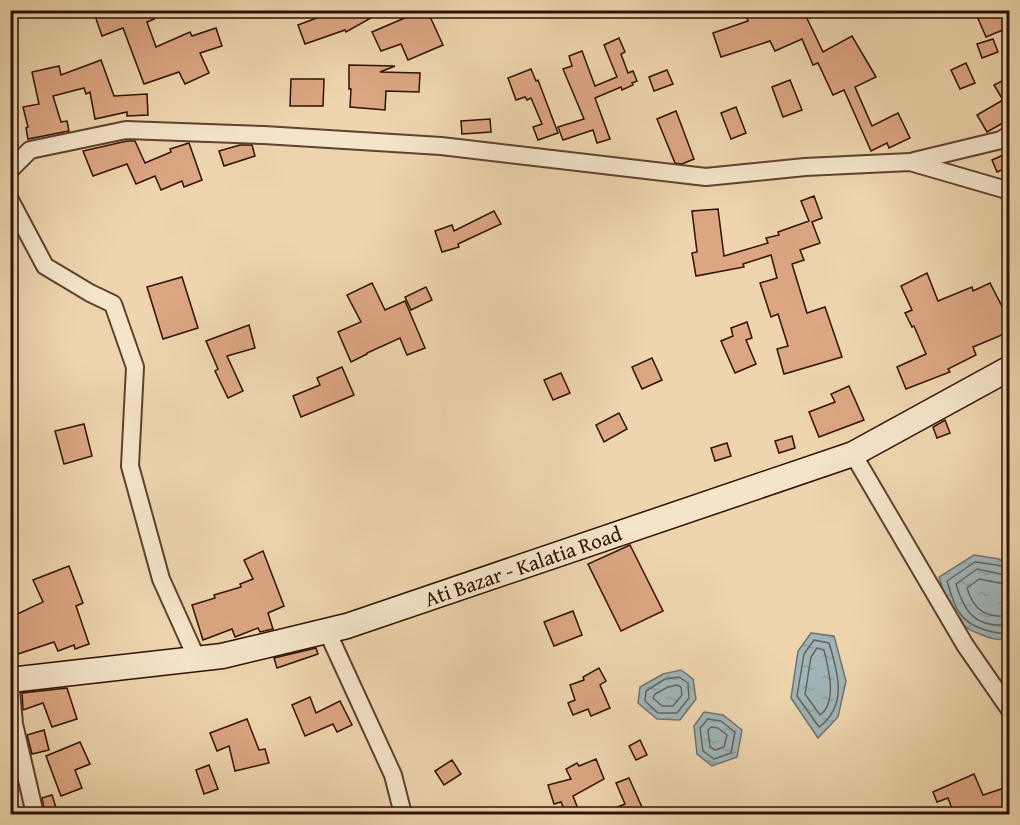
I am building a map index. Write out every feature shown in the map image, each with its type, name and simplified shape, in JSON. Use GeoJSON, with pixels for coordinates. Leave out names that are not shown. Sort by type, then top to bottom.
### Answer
{"type":"FeatureCollection","features":[{"type":"Feature","properties":{"kind":"main road","name":"Ati Bazar - Kalatia Road"},"geometry":{"type":"LineString","coordinates":[[10,680],[222,656],[358,622],[853,453],[1010,368]]}},
{"type":"Feature","properties":{"kind":"street"},"geometry":{"type":"LineString","coordinates":[[10,171],[30,150],[126,130],[264,135],[441,146],[706,177],[805,167],[910,162],[1001,140],[1010,134]]}},
{"type":"Feature","properties":{"kind":"street"},"geometry":{"type":"LineString","coordinates":[[910,162],[1010,191]]}},
{"type":"Feature","properties":{"kind":"street"},"geometry":{"type":"LineString","coordinates":[[10,200],[45,266],[113,304],[135,367],[130,466],[161,579],[197,659]]}},
{"type":"Feature","properties":{"kind":"street"},"geometry":{"type":"LineString","coordinates":[[853,453],[965,645],[1010,710]]}},
{"type":"Feature","properties":{"kind":"street"},"geometry":{"type":"LineString","coordinates":[[327,631],[393,775],[404,814]]}},
{"type":"Feature","properties":{"kind":"street"},"geometry":{"type":"LineString","coordinates":[[10,680],[14,724],[35,814]]}},
{"type":"Feature","properties":{"kind":"water"},"geometry":{"type":"Polygon","coordinates":[[[974,555],[999,559],[1009,564],[1009,638],[992,638],[971,631],[957,620],[949,606],[939,577],[974,555]]]}},
{"type":"Feature","properties":{"kind":"water"},"geometry":{"type":"Polygon","coordinates":[[[811,633],[834,636],[846,681],[838,717],[818,738],[791,698],[798,651],[811,633]]]}},
{"type":"Feature","properties":{"kind":"water"},"geometry":{"type":"Polygon","coordinates":[[[681,670],[693,679],[696,699],[680,720],[657,719],[638,703],[640,687],[663,674],[681,670]]]}},
{"type":"Feature","properties":{"kind":"water"},"geometry":{"type":"Polygon","coordinates":[[[704,712],[723,715],[742,730],[737,757],[712,766],[697,754],[694,726],[704,712]]]}},
{"type":"Feature","properties":{"kind":"building"},"geometry":{"type":"Polygon","coordinates":[[[93,10],[118,10],[120,16],[130,13],[131,16],[150,10],[154,19],[147,22],[156,47],[190,32],[192,36],[216,28],[222,46],[200,53],[209,73],[185,84],[179,72],[144,84],[123,28],[102,36],[93,10]]]}},
{"type":"Feature","properties":{"kind":"building"},"geometry":{"type":"Polygon","coordinates":[[[338,10],[385,10],[346,32],[345,30],[305,44],[298,25],[338,10]]]}},
{"type":"Feature","properties":{"kind":"building"},"geometry":{"type":"Polygon","coordinates":[[[404,10],[427,10],[443,45],[408,60],[401,44],[381,51],[372,32],[407,17],[404,10]]]}},
{"type":"Feature","properties":{"kind":"building"},"geometry":{"type":"Polygon","coordinates":[[[744,10],[771,10],[774,17],[788,10],[803,10],[823,52],[852,36],[876,77],[855,87],[872,126],[898,113],[910,138],[889,148],[887,143],[871,151],[844,90],[833,95],[818,63],[813,65],[802,39],[775,51],[770,41],[721,57],[713,33],[748,21],[744,10]]]}},
{"type":"Feature","properties":{"kind":"building"},"geometry":{"type":"Polygon","coordinates":[[[991,10],[1004,10],[1010,27],[986,37],[977,16],[991,10]]]}},
{"type":"Feature","properties":{"kind":"building"},"geometry":{"type":"Polygon","coordinates":[[[619,38],[625,52],[621,54],[628,73],[633,71],[637,81],[622,90],[621,87],[595,98],[610,139],[597,143],[593,130],[563,140],[558,127],[584,119],[563,69],[572,66],[569,56],[582,51],[595,86],[617,77],[604,45],[619,38]]]}},
{"type":"Feature","properties":{"kind":"building"},"geometry":{"type":"Polygon","coordinates":[[[993,39],[998,52],[982,58],[977,44],[993,39]]]}},
{"type":"Feature","properties":{"kind":"building"},"geometry":{"type":"Polygon","coordinates":[[[101,60],[114,96],[147,94],[148,115],[127,116],[127,112],[95,119],[90,92],[86,94],[84,88],[53,96],[61,122],[67,121],[69,131],[28,139],[26,128],[28,127],[23,107],[39,104],[32,72],[59,66],[61,75],[101,60]]]}},
{"type":"Feature","properties":{"kind":"building"},"geometry":{"type":"Polygon","coordinates":[[[966,63],[975,83],[960,89],[951,70],[966,63]]]}},
{"type":"Feature","properties":{"kind":"building"},"geometry":{"type":"Polygon","coordinates":[[[349,65],[395,66],[380,72],[420,73],[419,92],[386,91],[385,110],[350,107],[349,65]]]}},
{"type":"Feature","properties":{"kind":"building"},"geometry":{"type":"Polygon","coordinates":[[[531,69],[536,81],[538,80],[558,133],[538,140],[533,127],[542,124],[531,98],[516,100],[508,78],[531,69]]]}},
{"type":"Feature","properties":{"kind":"building"},"geometry":{"type":"Polygon","coordinates":[[[667,70],[673,84],[654,91],[649,77],[667,70]]]}},
{"type":"Feature","properties":{"kind":"building"},"geometry":{"type":"Polygon","coordinates":[[[1010,77],[1010,119],[987,132],[977,115],[1003,100],[994,85],[1010,77]]]}},
{"type":"Feature","properties":{"kind":"building"},"geometry":{"type":"Polygon","coordinates":[[[291,79],[324,79],[323,106],[290,106],[291,79]]]}},
{"type":"Feature","properties":{"kind":"building"},"geometry":{"type":"Polygon","coordinates":[[[790,80],[802,110],[783,117],[772,87],[790,80]]]}},
{"type":"Feature","properties":{"kind":"building"},"geometry":{"type":"Polygon","coordinates":[[[736,107],[746,133],[731,139],[721,113],[736,107]]]}},
{"type":"Feature","properties":{"kind":"building"},"geometry":{"type":"Polygon","coordinates":[[[676,111],[694,159],[682,164],[675,163],[657,119],[676,111]]]}},
{"type":"Feature","properties":{"kind":"building"},"geometry":{"type":"Polygon","coordinates":[[[490,119],[491,132],[462,134],[461,121],[490,119]]]}},
{"type":"Feature","properties":{"kind":"building"},"geometry":{"type":"Polygon","coordinates":[[[135,141],[145,163],[171,152],[170,149],[189,143],[202,180],[184,187],[182,181],[161,190],[155,176],[136,184],[127,164],[93,176],[83,151],[135,141]]]}},
{"type":"Feature","properties":{"kind":"building"},"geometry":{"type":"Polygon","coordinates":[[[240,145],[252,145],[255,156],[224,166],[219,151],[240,145]]]}},
{"type":"Feature","properties":{"kind":"building"},"geometry":{"type":"Polygon","coordinates":[[[1010,152],[1010,166],[997,172],[992,160],[1010,152]]]}},
{"type":"Feature","properties":{"kind":"building"},"geometry":{"type":"Polygon","coordinates":[[[814,196],[822,218],[812,222],[820,243],[800,250],[804,260],[792,264],[807,313],[825,307],[842,357],[784,374],[777,349],[788,346],[778,314],[771,317],[760,283],[777,278],[771,255],[743,264],[744,267],[696,276],[692,253],[697,252],[692,211],[718,209],[724,256],[768,243],[766,238],[779,235],[778,232],[809,221],[801,201],[814,196]]]}},
{"type":"Feature","properties":{"kind":"building"},"geometry":{"type":"Polygon","coordinates":[[[494,211],[501,224],[458,244],[459,247],[442,252],[435,231],[452,225],[454,231],[494,211]]]}},
{"type":"Feature","properties":{"kind":"building"},"geometry":{"type":"Polygon","coordinates":[[[927,273],[938,301],[972,287],[973,291],[990,283],[1009,320],[1009,332],[973,347],[976,355],[948,369],[950,372],[906,389],[897,367],[926,354],[914,326],[912,327],[905,313],[912,310],[901,286],[927,273]]]}},
{"type":"Feature","properties":{"kind":"building"},"geometry":{"type":"Polygon","coordinates":[[[182,277],[198,328],[163,339],[147,287],[182,277]]]}},
{"type":"Feature","properties":{"kind":"building"},"geometry":{"type":"Polygon","coordinates":[[[372,283],[385,310],[405,301],[425,348],[407,355],[400,338],[351,362],[338,332],[361,322],[347,295],[372,283]]]}},
{"type":"Feature","properties":{"kind":"building"},"geometry":{"type":"Polygon","coordinates":[[[426,287],[432,300],[411,310],[405,297],[426,287]]]}},
{"type":"Feature","properties":{"kind":"building"},"geometry":{"type":"Polygon","coordinates":[[[747,322],[752,338],[746,340],[756,364],[735,373],[721,341],[733,336],[731,328],[747,322]]]}},
{"type":"Feature","properties":{"kind":"building"},"geometry":{"type":"Polygon","coordinates":[[[249,325],[255,348],[227,356],[243,391],[228,398],[215,371],[218,369],[206,341],[249,325]]]}},
{"type":"Feature","properties":{"kind":"building"},"geometry":{"type":"Polygon","coordinates":[[[652,358],[662,380],[642,389],[632,367],[652,358]]]}},
{"type":"Feature","properties":{"kind":"building"},"geometry":{"type":"Polygon","coordinates":[[[342,367],[354,395],[301,417],[293,396],[320,385],[317,378],[342,367]]]}},
{"type":"Feature","properties":{"kind":"building"},"geometry":{"type":"Polygon","coordinates":[[[561,373],[570,393],[553,400],[544,380],[561,373]]]}},
{"type":"Feature","properties":{"kind":"building"},"geometry":{"type":"Polygon","coordinates":[[[849,386],[864,420],[819,437],[809,412],[835,402],[831,394],[849,386]]]}},
{"type":"Feature","properties":{"kind":"building"},"geometry":{"type":"Polygon","coordinates":[[[619,413],[627,429],[604,442],[596,425],[619,413]]]}},
{"type":"Feature","properties":{"kind":"building"},"geometry":{"type":"Polygon","coordinates":[[[945,420],[950,433],[937,438],[933,427],[945,420]]]}},
{"type":"Feature","properties":{"kind":"building"},"geometry":{"type":"Polygon","coordinates":[[[84,424],[92,456],[64,464],[55,431],[84,424]]]}},
{"type":"Feature","properties":{"kind":"building"},"geometry":{"type":"Polygon","coordinates":[[[792,436],[795,448],[779,453],[775,441],[792,436]]]}},
{"type":"Feature","properties":{"kind":"building"},"geometry":{"type":"Polygon","coordinates":[[[727,443],[731,456],[715,461],[711,448],[727,443]]]}},
{"type":"Feature","properties":{"kind":"building"},"geometry":{"type":"Polygon","coordinates":[[[630,545],[663,611],[621,631],[588,564],[630,545]]]}},
{"type":"Feature","properties":{"kind":"building"},"geometry":{"type":"Polygon","coordinates":[[[263,551],[284,606],[268,613],[273,629],[260,632],[258,628],[235,637],[232,629],[203,640],[192,605],[215,598],[214,595],[241,587],[240,584],[253,579],[244,560],[263,551]]]}},
{"type":"Feature","properties":{"kind":"building"},"geometry":{"type":"Polygon","coordinates":[[[69,566],[83,603],[76,606],[89,644],[75,649],[74,645],[58,651],[54,642],[18,654],[13,639],[11,640],[11,617],[43,602],[33,580],[69,566]]]}},
{"type":"Feature","properties":{"kind":"building"},"geometry":{"type":"Polygon","coordinates":[[[573,611],[582,635],[554,646],[544,622],[573,611]]]}},
{"type":"Feature","properties":{"kind":"building"},"geometry":{"type":"Polygon","coordinates":[[[316,648],[318,654],[277,668],[274,658],[316,648]]]}},
{"type":"Feature","properties":{"kind":"building"},"geometry":{"type":"Polygon","coordinates":[[[599,668],[606,681],[600,685],[610,708],[591,716],[588,709],[573,715],[568,703],[575,700],[570,685],[584,680],[583,677],[599,668]]]}},
{"type":"Feature","properties":{"kind":"building"},"geometry":{"type":"Polygon","coordinates":[[[67,688],[77,719],[52,727],[43,703],[23,710],[22,693],[67,688]]]}},
{"type":"Feature","properties":{"kind":"building"},"geometry":{"type":"Polygon","coordinates":[[[310,697],[316,713],[340,701],[352,725],[337,732],[333,724],[305,736],[292,705],[310,697]]]}},
{"type":"Feature","properties":{"kind":"building"},"geometry":{"type":"Polygon","coordinates":[[[247,719],[259,750],[265,749],[269,763],[235,771],[229,746],[217,751],[210,733],[247,719]]]}},
{"type":"Feature","properties":{"kind":"building"},"geometry":{"type":"Polygon","coordinates":[[[44,730],[49,750],[32,754],[27,735],[44,730]]]}},
{"type":"Feature","properties":{"kind":"building"},"geometry":{"type":"Polygon","coordinates":[[[640,740],[647,755],[636,760],[629,746],[640,740]]]}},
{"type":"Feature","properties":{"kind":"building"},"geometry":{"type":"Polygon","coordinates":[[[80,742],[90,764],[75,770],[82,788],[61,796],[46,756],[80,742]]]}},
{"type":"Feature","properties":{"kind":"building"},"geometry":{"type":"Polygon","coordinates":[[[596,759],[604,779],[573,796],[580,814],[566,814],[561,802],[554,804],[548,785],[571,779],[566,769],[577,763],[579,766],[596,759]]]}},
{"type":"Feature","properties":{"kind":"building"},"geometry":{"type":"Polygon","coordinates":[[[452,760],[461,774],[444,785],[435,771],[452,760]]]}},
{"type":"Feature","properties":{"kind":"building"},"geometry":{"type":"Polygon","coordinates":[[[209,765],[218,789],[204,794],[196,770],[209,765]]]}},
{"type":"Feature","properties":{"kind":"building"},"geometry":{"type":"Polygon","coordinates":[[[974,774],[983,795],[1010,786],[1010,814],[954,814],[948,798],[937,802],[933,792],[974,774]]]}},
{"type":"Feature","properties":{"kind":"building"},"geometry":{"type":"Polygon","coordinates":[[[629,778],[645,814],[600,814],[625,804],[616,783],[629,778]]]}},
{"type":"Feature","properties":{"kind":"building"},"geometry":{"type":"Polygon","coordinates":[[[52,795],[58,814],[45,814],[42,798],[52,795]]]}}]}
